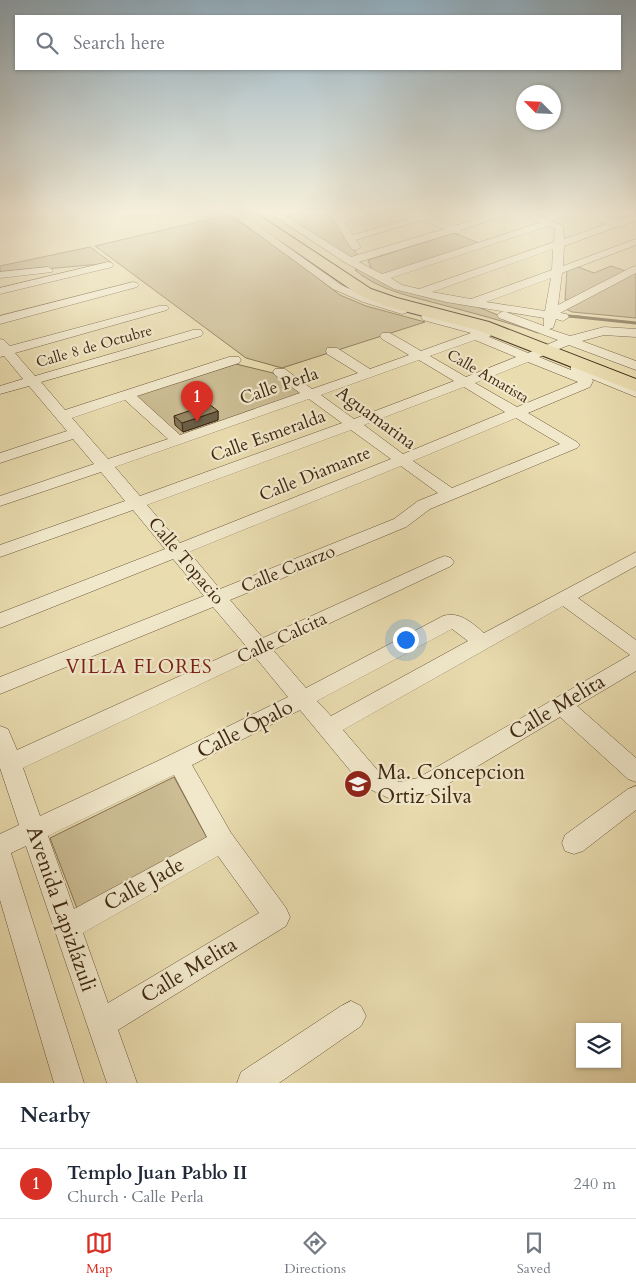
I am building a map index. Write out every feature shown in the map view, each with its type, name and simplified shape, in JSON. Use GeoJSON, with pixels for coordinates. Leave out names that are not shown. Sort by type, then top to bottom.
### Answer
{"type":"FeatureCollection","features":[{"type":"Feature","properties":{"kind":"highway"},"geometry":{"type":"LineString","coordinates":[[324,265],[365,292],[391,302],[550,344],[636,386]]}},
{"type":"Feature","properties":{"kind":"highway"},"geometry":{"type":"LineString","coordinates":[[340,265],[375,288],[490,320],[550,344],[636,374]]}},
{"type":"Feature","properties":{"kind":"street"},"geometry":{"type":"LineString","coordinates":[[0,275],[108,265],[0,291]]}},
{"type":"Feature","properties":{"kind":"street"},"geometry":{"type":"LineString","coordinates":[[307,265],[336,287],[350,294],[480,334],[550,344],[636,366]]}},
{"type":"Feature","properties":{"kind":"street"},"geometry":{"type":"LineString","coordinates":[[356,265],[381,278],[418,293],[472,303],[557,313],[636,269]]}},
{"type":"Feature","properties":{"kind":"street"},"geometry":{"type":"LineString","coordinates":[[364,265],[366,270]]}},
{"type":"Feature","properties":{"kind":"street"},"geometry":{"type":"LineString","coordinates":[[381,278],[422,265]]}},
{"type":"Feature","properties":{"kind":"street"},"geometry":{"type":"LineString","coordinates":[[418,293],[499,265]]}},
{"type":"Feature","properties":{"kind":"street"},"geometry":{"type":"LineString","coordinates":[[550,344],[557,313],[554,299],[557,265]]}},
{"type":"Feature","properties":{"kind":"street"},"geometry":{"type":"LineString","coordinates":[[472,303],[575,265]]}},
{"type":"Feature","properties":{"kind":"street"},"geometry":{"type":"LineString","coordinates":[[0,320],[133,285]]}},
{"type":"Feature","properties":{"kind":"street"},"geometry":{"type":"LineString","coordinates":[[472,303],[550,344],[636,393]]}},
{"type":"Feature","properties":{"kind":"street"},"geometry":{"type":"LineString","coordinates":[[2,349],[163,308]]}},
{"type":"Feature","properties":{"kind":"street","name":"Calle Esmeralda"},"geometry":{"type":"LineString","coordinates":[[0,551],[466,382],[550,344],[604,331],[636,333]]}},
{"type":"Feature","properties":{"kind":"street","name":"Calle 8 de Octubre"},"geometry":{"type":"LineString","coordinates":[[0,390],[197,333]]}},
{"type":"Feature","properties":{"kind":"street","name":"Calle Perla"},"geometry":{"type":"LineString","coordinates":[[0,501],[178,441],[480,334]]}},
{"type":"Feature","properties":{"kind":"street","name":"Calle Amatista"},"geometry":{"type":"LineString","coordinates":[[386,336],[572,445]]}},
{"type":"Feature","properties":{"kind":"street","name":"Calle Diamante"},"geometry":{"type":"LineString","coordinates":[[0,621],[586,384],[586,381],[550,344]]}},
{"type":"Feature","properties":{"kind":"street","name":"Calle Topacio"},"geometry":{"type":"LineString","coordinates":[[2,349],[77,433],[371,779]]}},
{"type":"Feature","properties":{"kind":"street"},"geometry":{"type":"LineString","coordinates":[[332,351],[369,374]]}},
{"type":"Feature","properties":{"kind":"street"},"geometry":{"type":"LineString","coordinates":[[62,416],[234,360]]}},
{"type":"Feature","properties":{"kind":"street","name":"Aguamarina"},"geometry":{"type":"LineString","coordinates":[[280,372],[451,495]]}},
{"type":"Feature","properties":{"kind":"street"},"geometry":{"type":"LineString","coordinates":[[128,395],[178,441]]}},
{"type":"Feature","properties":{"kind":"street"},"geometry":{"type":"LineString","coordinates":[[0,458],[77,433]]}},
{"type":"Feature","properties":{"kind":"street","name":"Calle Cuarzo"},"geometry":{"type":"LineString","coordinates":[[0,686],[400,523],[424,505],[572,445]]}},
{"type":"Feature","properties":{"kind":"street"},"geometry":{"type":"LineString","coordinates":[[328,728],[636,558]]}},
{"type":"Feature","properties":{"kind":"street","name":"Calle Calcita"},"geometry":{"type":"LineString","coordinates":[[10,764],[445,562]]}},
{"type":"Feature","properties":{"kind":"street"},"geometry":{"type":"LineString","coordinates":[[565,598],[636,650]]}},
{"type":"Feature","properties":{"kind":"street","name":"Calle Ópalo"},"geometry":{"type":"LineString","coordinates":[[0,846],[179,763],[304,700],[450,621],[456,622],[483,642]]}},
{"type":"Feature","properties":{"kind":"street","name":"Calle Melita"},"geometry":{"type":"LineString","coordinates":[[371,779],[397,792],[423,787],[636,660]]}},
{"type":"Feature","properties":{"kind":"street"},"geometry":{"type":"LineString","coordinates":[[561,705],[636,772]]}},
{"type":"Feature","properties":{"kind":"street","name":"Avenida Lapizlázuli"},"geometry":{"type":"LineString","coordinates":[[0,735],[122,1083]]}},
{"type":"Feature","properties":{"kind":"street"},"geometry":{"type":"LineString","coordinates":[[179,763],[222,841]]}},
{"type":"Feature","properties":{"kind":"street"},"geometry":{"type":"LineString","coordinates":[[574,843],[636,796]]}},
{"type":"Feature","properties":{"kind":"street","name":"Calle Melita"},"geometry":{"type":"LineString","coordinates":[[101,1024],[277,917],[222,841]]}},
{"type":"Feature","properties":{"kind":"street","name":"Calle Jade"},"geometry":{"type":"LineString","coordinates":[[67,927],[222,841]]}},
{"type":"Feature","properties":{"kind":"street"},"geometry":{"type":"LineString","coordinates":[[0,857],[69,1083]]}},
{"type":"Feature","properties":{"kind":"street"},"geometry":{"type":"LineString","coordinates":[[252,1083],[351,1016]]}},
{"type":"Feature","properties":{"kind":"shaded area"},"geometry":{"type":"Polygon","coordinates":[[[7,265],[95,265],[0,273],[0,266],[7,265]]]}},
{"type":"Feature","properties":{"kind":"shaded area"},"geometry":{"type":"Polygon","coordinates":[[[120,265],[301,265],[340,295],[366,306],[425,322],[282,368],[246,358],[120,265]]]}},
{"type":"Feature","properties":{"kind":"shaded area"},"geometry":{"type":"Polygon","coordinates":[[[370,265],[416,265],[382,276],[371,268],[370,265]]]}},
{"type":"Feature","properties":{"kind":"shaded area"},"geometry":{"type":"Polygon","coordinates":[[[611,266],[626,271],[569,300],[565,300],[567,270],[578,267],[594,273],[611,266]]]}},
{"type":"Feature","properties":{"kind":"shaded area"},"geometry":{"type":"Polygon","coordinates":[[[359,269],[390,285],[473,305],[540,332],[395,292],[374,283],[355,270],[359,269]]]}},
{"type":"Feature","properties":{"kind":"shaded area"},"geometry":{"type":"Polygon","coordinates":[[[636,272],[636,318],[572,312],[566,309],[636,272]]]}},
{"type":"Feature","properties":{"kind":"shaded area"},"geometry":{"type":"Polygon","coordinates":[[[236,364],[277,374],[305,394],[180,438],[135,396],[236,364]]]}},
{"type":"Feature","properties":{"kind":"shaded area"},"geometry":{"type":"Polygon","coordinates":[[[174,777],[207,838],[78,911],[50,838],[174,777]]]}},
{"type":"Feature","properties":{"kind":"building"},"geometry":{"type":"Polygon","coordinates":[[[209,404],[218,411],[182,423],[174,416],[209,404]]]}},
{"type":"Feature","properties":{"kind":"waterway"},"geometry":{"type":"LineString","coordinates":[[567,316],[573,316]]}},
{"type":"Feature","properties":{"kind":"waterway"},"geometry":{"type":"LineString","coordinates":[[569,316],[573,316]]}},
{"type":"Feature","properties":{"kind":"waterway"},"geometry":{"type":"LineString","coordinates":[[573,316],[581,317]]}},
{"type":"Feature","properties":{"kind":"waterway"},"geometry":{"type":"LineString","coordinates":[[573,316],[636,323]]}},
{"type":"Feature","properties":{"kind":"place","name":"Templo Juan Pablo II"},"geometry":{"type":"Point","coordinates":[197,422]}},
{"type":"Feature","properties":{"kind":"place","name":"Ma. Concepcion Ortiz Silva"},"geometry":{"type":"Point","coordinates":[358,784]}},
{"type":"Feature","properties":{"kind":"district","name":"VILLA FLORES"},"geometry":{"type":"Point","coordinates":[139,667]}}]}
